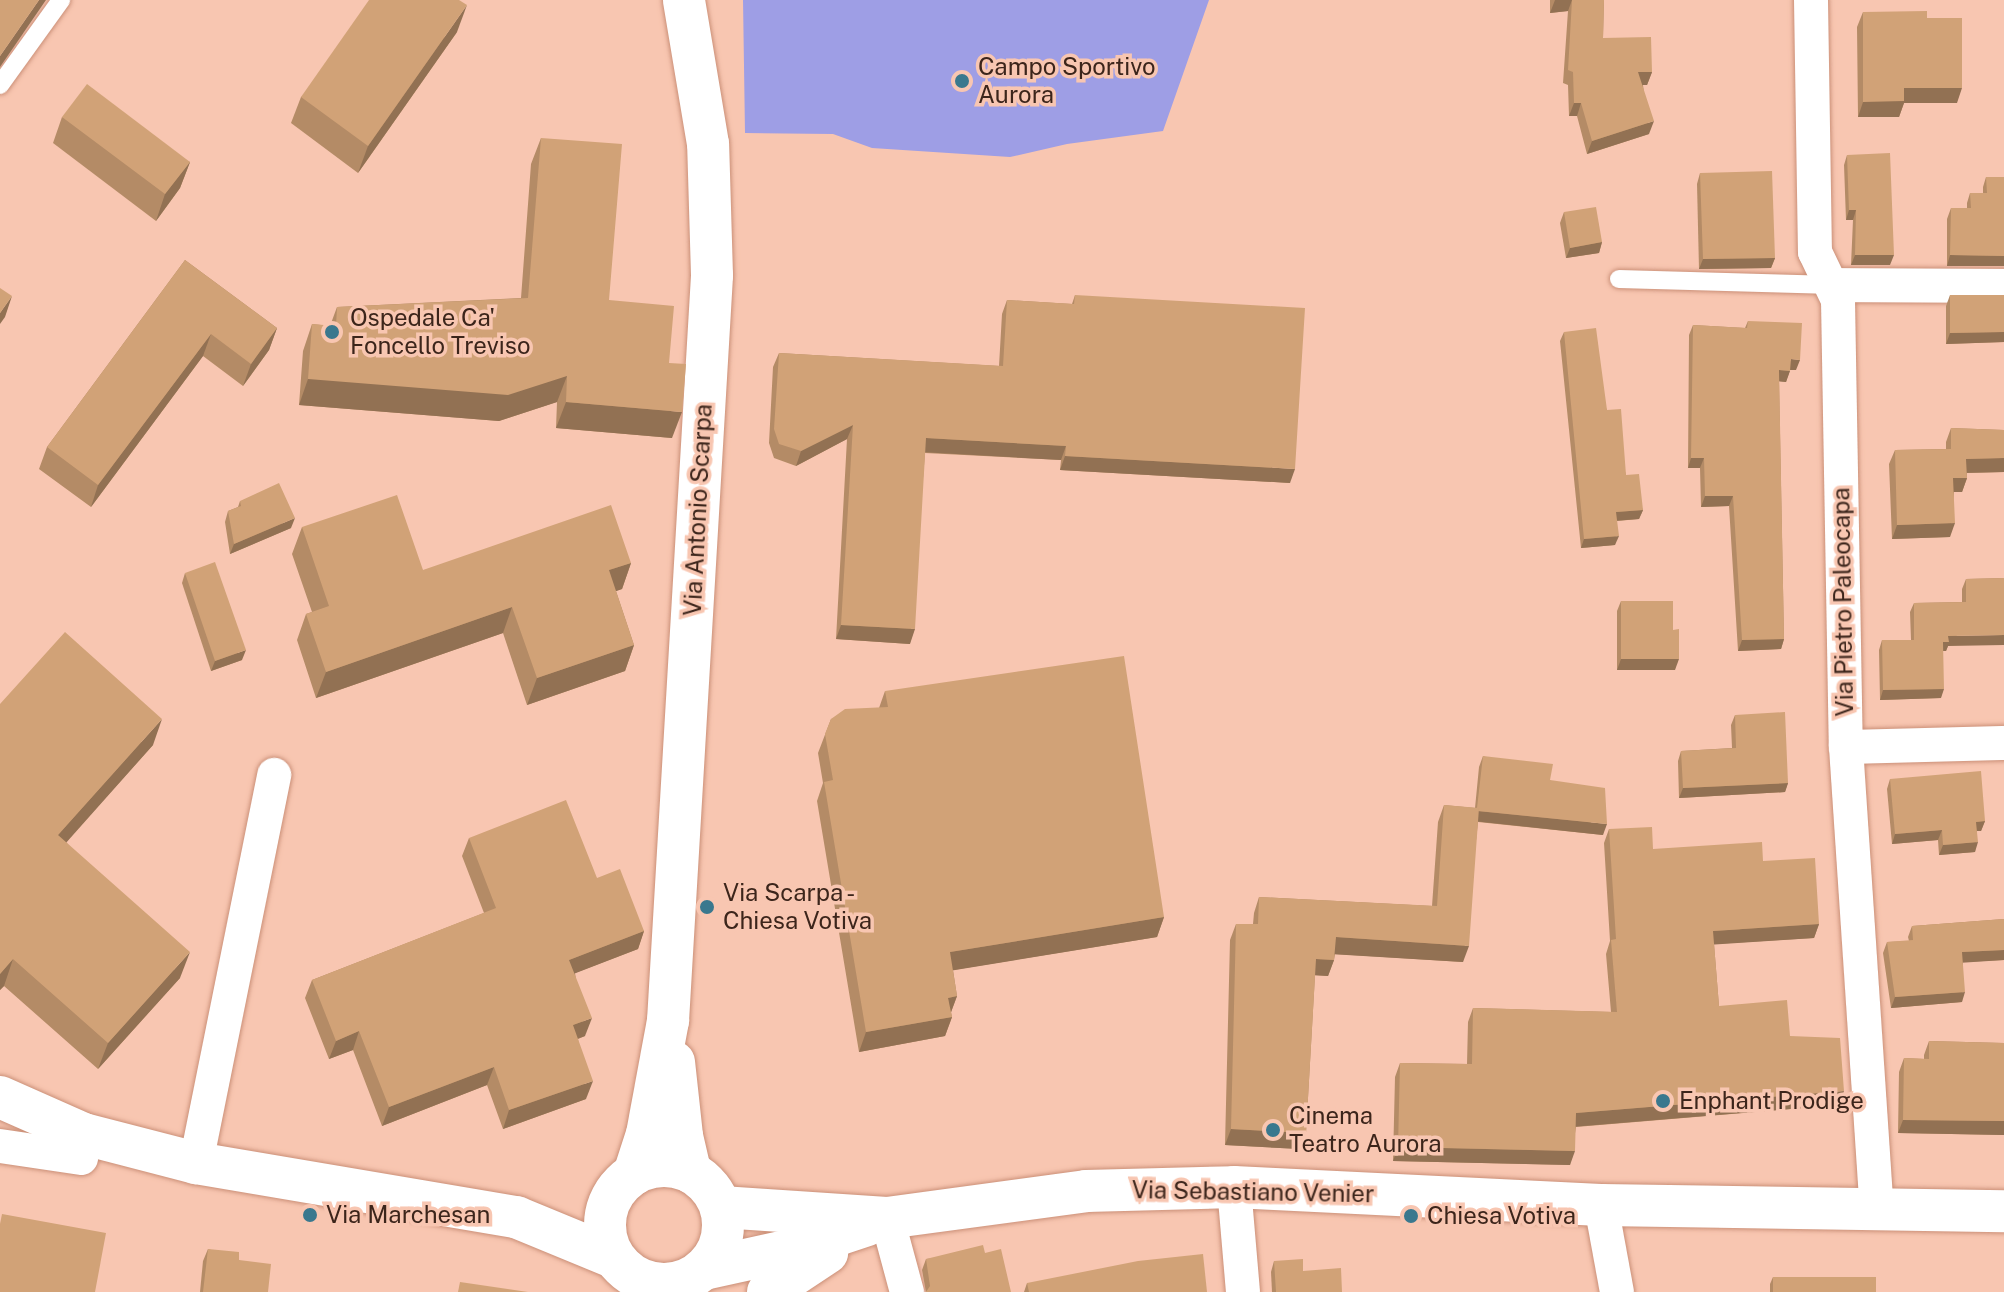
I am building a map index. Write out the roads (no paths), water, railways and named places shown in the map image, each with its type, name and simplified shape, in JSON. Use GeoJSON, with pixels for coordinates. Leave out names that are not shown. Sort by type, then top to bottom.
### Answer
{"type":"FeatureCollection","features":[{"type":"Feature","properties":{"kind":"street","name":"Via Antonio Scarpa"},"geometry":{"type":"LineString","coordinates":[[624,1184],[647,1134],[668,1021],[712,275],[708,144],[684,0]]}},
{"type":"Feature","properties":{"kind":"street","name":"Via Pietro Paleocapa"},"geometry":{"type":"LineString","coordinates":[[1811,0],[1815,252],[1838,300],[1846,747],[1877,1210]]}},
{"type":"Feature","properties":{"kind":"street"},"geometry":{"type":"LineString","coordinates":[[1833,285],[2004,286]]}},
{"type":"Feature","properties":{"kind":"street"},"geometry":{"type":"LineString","coordinates":[[1846,747],[2004,743]]}},
{"type":"Feature","properties":{"kind":"street"},"geometry":{"type":"LineString","coordinates":[[196,1163],[274,775]]}},
{"type":"Feature","properties":{"kind":"street","name":"Via Antonio Scarpa"},"geometry":{"type":"LineString","coordinates":[[668,1021],[682,1136],[690,1172]]}},
{"type":"Feature","properties":{"kind":"street"},"geometry":{"type":"LineString","coordinates":[[0,1097],[84,1134],[196,1163],[516,1217],[634,1277]]}},
{"type":"Feature","properties":{"kind":"street"},"geometry":{"type":"LineString","coordinates":[[0,1129],[81,1158]]}},
{"type":"Feature","properties":{"kind":"street"},"geometry":{"type":"LineString","coordinates":[[0,1146],[81,1158],[196,1163]]}},
{"type":"Feature","properties":{"kind":"street"},"geometry":{"type":"LineString","coordinates":[[516,1217],[561,1210],[624,1184],[657,1166],[690,1172],[710,1188],[721,1207],[724,1227],[721,1244],[702,1278]]}},
{"type":"Feature","properties":{"kind":"street"},"geometry":{"type":"LineString","coordinates":[[624,1184],[605,1218],[606,1238],[634,1277]]}},
{"type":"Feature","properties":{"kind":"street"},"geometry":{"type":"LineString","coordinates":[[1234,1187],[1243,1292]]}},
{"type":"Feature","properties":{"kind":"street","name":"Via Sebastiano Venier"},"geometry":{"type":"LineString","coordinates":[[634,1277],[671,1285],[702,1278],[887,1218],[1086,1191],[1234,1187],[1601,1205],[2004,1211]]}},
{"type":"Feature","properties":{"kind":"street"},"geometry":{"type":"LineString","coordinates":[[1601,1205],[1617,1292]]}},
{"type":"Feature","properties":{"kind":"street","name":"Via Sebastiano Venier"},"geometry":{"type":"LineString","coordinates":[[721,1207],[887,1218]]}},
{"type":"Feature","properties":{"kind":"street"},"geometry":{"type":"LineString","coordinates":[[768,1292],[887,1218],[907,1292]]}},
{"type":"Feature","properties":{"kind":"lane"},"geometry":{"type":"LineString","coordinates":[[0,85],[61,0]]}},
{"type":"Feature","properties":{"kind":"lane"},"geometry":{"type":"LineString","coordinates":[[1619,279],[1833,285]]}},
{"type":"Feature","properties":{"kind":"place","name":"Campo Sportivo Aurora"},"geometry":{"type":"Point","coordinates":[962,81]}},
{"type":"Feature","properties":{"kind":"place","name":"Ospedale Ca' Foncello Treviso"},"geometry":{"type":"Point","coordinates":[332,332]}},
{"type":"Feature","properties":{"kind":"place","name":"Via Scarpa - Chiesa Votiva"},"geometry":{"type":"Point","coordinates":[707,907]}},
{"type":"Feature","properties":{"kind":"place","name":"Enphant Prodige"},"geometry":{"type":"Point","coordinates":[1663,1101]}},
{"type":"Feature","properties":{"kind":"place","name":"Cinema Teatro Aurora"},"geometry":{"type":"Point","coordinates":[1273,1130]}},
{"type":"Feature","properties":{"kind":"place","name":"Via Marchesan"},"geometry":{"type":"Point","coordinates":[310,1215]}},
{"type":"Feature","properties":{"kind":"place","name":"Chiesa Votiva"},"geometry":{"type":"Point","coordinates":[1411,1216]}}]}
